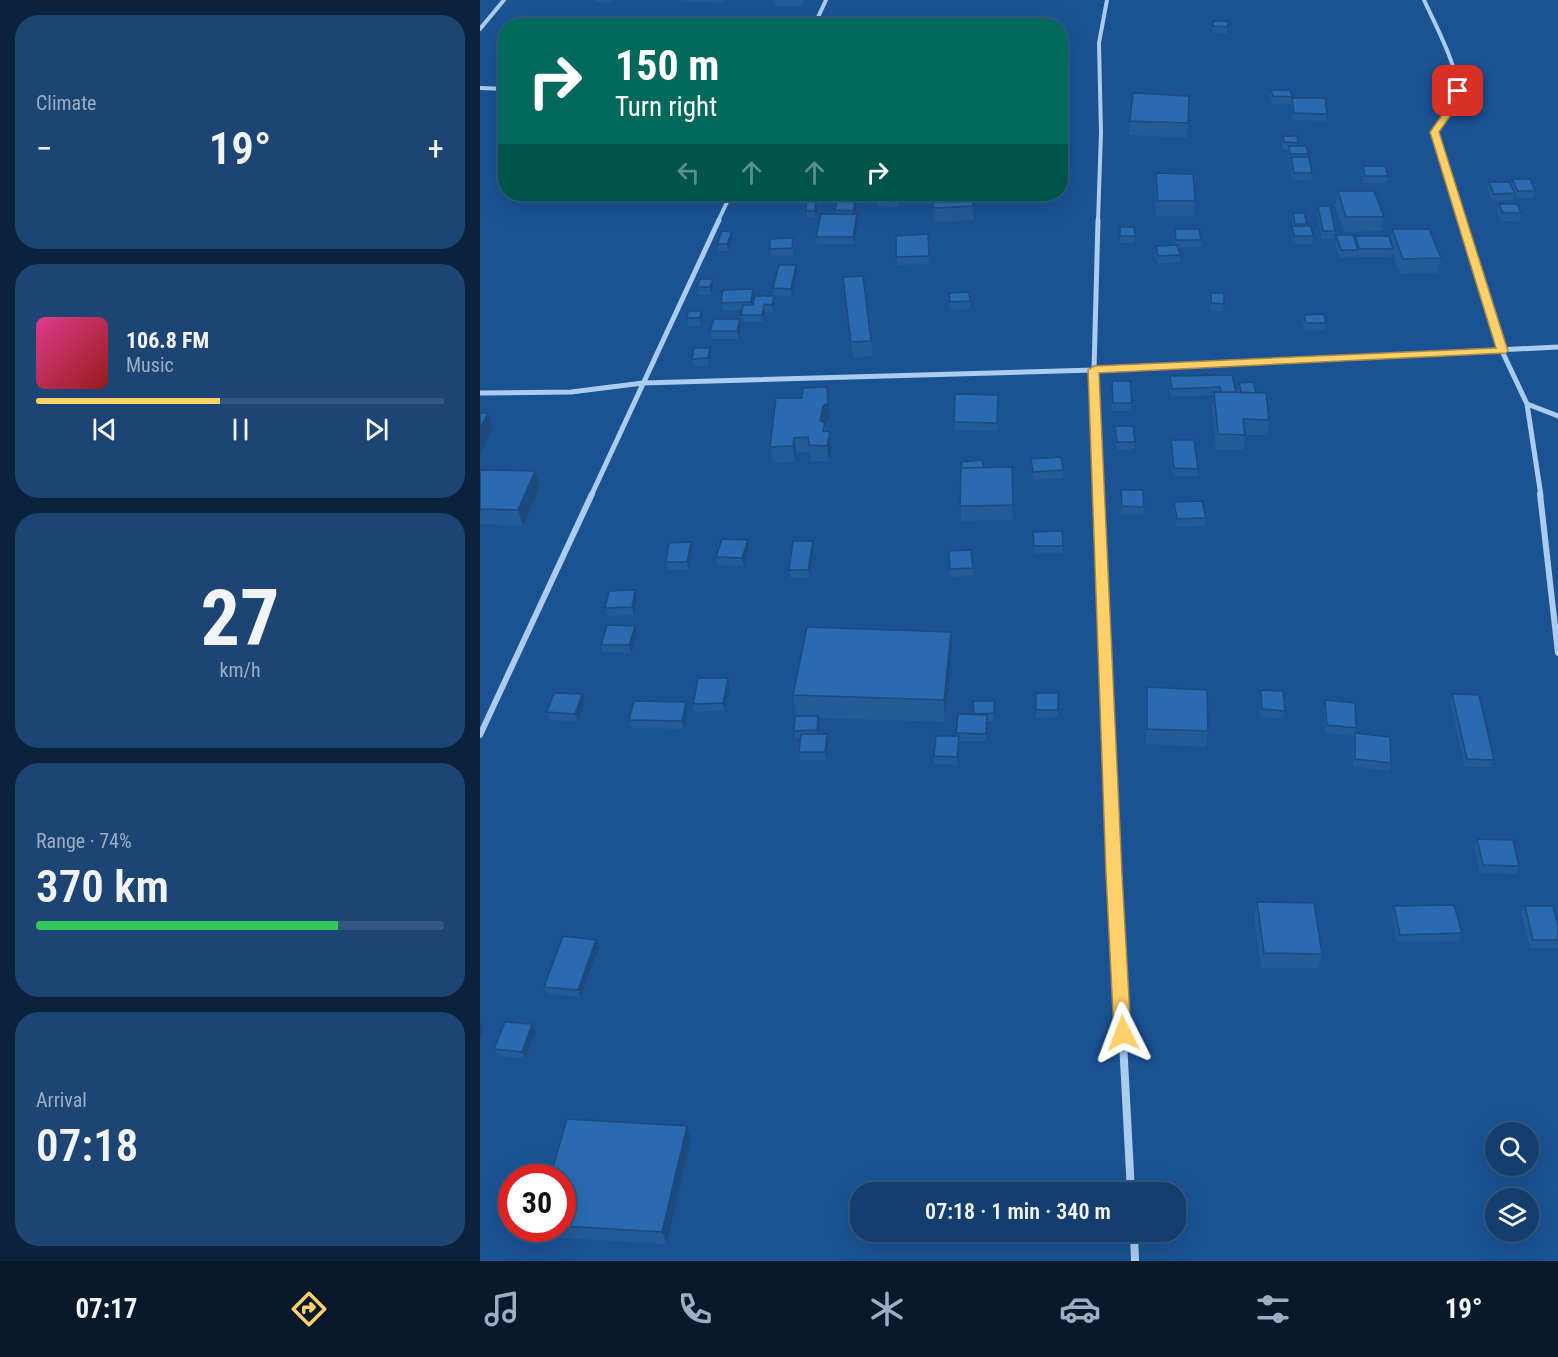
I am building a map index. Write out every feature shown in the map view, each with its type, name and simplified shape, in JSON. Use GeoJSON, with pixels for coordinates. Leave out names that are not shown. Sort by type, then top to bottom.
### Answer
{"type":"FeatureCollection","features":[{"type":"Feature","properties":{"kind":"street"},"geometry":{"type":"LineString","coordinates":[[480,29],[504,0]]}},
{"type":"Feature","properties":{"kind":"street"},"geometry":{"type":"LineString","coordinates":[[818,18],[826,0]]}},
{"type":"Feature","properties":{"kind":"street"},"geometry":{"type":"LineString","coordinates":[[1107,0],[1098,43],[1101,53],[1101,133],[1094,370],[1114,874],[1130,1182]]}},
{"type":"Feature","properties":{"kind":"street"},"geometry":{"type":"LineString","coordinates":[[1424,0],[1455,76],[1458,91],[1453,105],[1435,132],[1502,351],[1527,404],[1539,481],[1558,653]]}},
{"type":"Feature","properties":{"kind":"street"},"geometry":{"type":"LineString","coordinates":[[480,88],[498,89]]}},
{"type":"Feature","properties":{"kind":"street"},"geometry":{"type":"LineString","coordinates":[[480,735],[728,201]]}},
{"type":"Feature","properties":{"kind":"street"},"geometry":{"type":"LineString","coordinates":[[480,393],[571,392],[643,383],[1094,370],[1558,347]]}},
{"type":"Feature","properties":{"kind":"street"},"geometry":{"type":"LineString","coordinates":[[1527,404],[1558,416]]}},
{"type":"Feature","properties":{"kind":"street"},"geometry":{"type":"LineString","coordinates":[[1134,1242],[1135,1261]]}},
{"type":"Feature","properties":{"kind":"building"},"geometry":{"type":"Polygon","coordinates":[[[1213,21],[1228,21],[1228,27],[1213,26],[1213,21]]]}},
{"type":"Feature","properties":{"kind":"building"},"geometry":{"type":"Polygon","coordinates":[[[1271,90],[1290,90],[1292,97],[1273,96],[1271,90]]]}},
{"type":"Feature","properties":{"kind":"building"},"geometry":{"type":"Polygon","coordinates":[[[1133,93],[1189,96],[1188,123],[1130,121],[1133,93]]]}},
{"type":"Feature","properties":{"kind":"building"},"geometry":{"type":"Polygon","coordinates":[[[1292,98],[1325,98],[1327,114],[1294,113],[1292,98]]]}},
{"type":"Feature","properties":{"kind":"building"},"geometry":{"type":"Polygon","coordinates":[[[1283,136],[1297,136],[1298,143],[1284,142],[1283,136]]]}},
{"type":"Feature","properties":{"kind":"building"},"geometry":{"type":"Polygon","coordinates":[[[1289,146],[1306,146],[1308,154],[1290,154],[1289,146]]]}},
{"type":"Feature","properties":{"kind":"building"},"geometry":{"type":"Polygon","coordinates":[[[1291,157],[1309,157],[1312,173],[1294,173],[1291,157]]]}},
{"type":"Feature","properties":{"kind":"building"},"geometry":{"type":"Polygon","coordinates":[[[1363,166],[1385,166],[1388,176],[1365,176],[1363,166]]]}},
{"type":"Feature","properties":{"kind":"building"},"geometry":{"type":"Polygon","coordinates":[[[1156,173],[1193,174],[1195,201],[1158,201],[1156,173]]]}},
{"type":"Feature","properties":{"kind":"building"},"geometry":{"type":"Polygon","coordinates":[[[1512,179],[1530,179],[1535,191],[1518,191],[1512,179]]]}},
{"type":"Feature","properties":{"kind":"building"},"geometry":{"type":"Polygon","coordinates":[[[1489,182],[1509,182],[1515,193],[1494,194],[1489,182]]]}},
{"type":"Feature","properties":{"kind":"building"},"geometry":{"type":"Polygon","coordinates":[[[1338,191],[1374,191],[1384,217],[1346,217],[1338,191]]]}},
{"type":"Feature","properties":{"kind":"building"},"geometry":{"type":"Polygon","coordinates":[[[807,201],[816,201],[815,211],[806,211],[807,201]]]}},
{"type":"Feature","properties":{"kind":"building"},"geometry":{"type":"Polygon","coordinates":[[[837,201],[855,201],[853,211],[835,210],[837,201]]]}},
{"type":"Feature","properties":{"kind":"building"},"geometry":{"type":"Polygon","coordinates":[[[933,201],[973,201],[973,206],[934,208],[933,201]]]}},
{"type":"Feature","properties":{"kind":"building"},"geometry":{"type":"Polygon","coordinates":[[[1499,204],[1517,204],[1521,213],[1503,213],[1499,204]]]}},
{"type":"Feature","properties":{"kind":"building"},"geometry":{"type":"Polygon","coordinates":[[[1318,206],[1330,206],[1335,231],[1323,231],[1318,206]]]}},
{"type":"Feature","properties":{"kind":"building"},"geometry":{"type":"Polygon","coordinates":[[[1293,213],[1304,213],[1307,224],[1295,224],[1293,213]]]}},
{"type":"Feature","properties":{"kind":"building"},"geometry":{"type":"Polygon","coordinates":[[[821,214],[857,214],[853,237],[816,237],[821,214]]]}},
{"type":"Feature","properties":{"kind":"building"},"geometry":{"type":"Polygon","coordinates":[[[1292,226],[1311,226],[1313,236],[1294,236],[1292,226]]]}},
{"type":"Feature","properties":{"kind":"building"},"geometry":{"type":"Polygon","coordinates":[[[1120,227],[1134,227],[1135,236],[1120,236],[1120,227]]]}},
{"type":"Feature","properties":{"kind":"building"},"geometry":{"type":"Polygon","coordinates":[[[1175,229],[1199,229],[1201,240],[1176,240],[1175,229]]]}},
{"type":"Feature","properties":{"kind":"building"},"geometry":{"type":"Polygon","coordinates":[[[1392,229],[1429,229],[1441,258],[1403,259],[1392,229]]]}},
{"type":"Feature","properties":{"kind":"building"},"geometry":{"type":"Polygon","coordinates":[[[722,231],[732,232],[727,244],[717,244],[722,231]]]}},
{"type":"Feature","properties":{"kind":"building"},"geometry":{"type":"Polygon","coordinates":[[[928,234],[929,256],[896,257],[896,236],[928,234]]]}},
{"type":"Feature","properties":{"kind":"building"},"geometry":{"type":"Polygon","coordinates":[[[1336,235],[1353,235],[1358,250],[1341,250],[1336,235]]]}},
{"type":"Feature","properties":{"kind":"building"},"geometry":{"type":"Polygon","coordinates":[[[1356,236],[1389,236],[1393,249],[1359,249],[1356,236]]]}},
{"type":"Feature","properties":{"kind":"building"},"geometry":{"type":"Polygon","coordinates":[[[793,238],[792,248],[770,249],[770,239],[793,238]]]}},
{"type":"Feature","properties":{"kind":"building"},"geometry":{"type":"Polygon","coordinates":[[[1177,245],[1180,255],[1158,256],[1156,246],[1177,245]]]}},
{"type":"Feature","properties":{"kind":"building"},"geometry":{"type":"Polygon","coordinates":[[[779,265],[796,265],[791,289],[773,288],[779,265]]]}},
{"type":"Feature","properties":{"kind":"building"},"geometry":{"type":"Polygon","coordinates":[[[863,276],[871,341],[851,342],[843,277],[863,276]]]}},
{"type":"Feature","properties":{"kind":"building"},"geometry":{"type":"Polygon","coordinates":[[[700,279],[713,279],[710,287],[697,287],[700,279]]]}},
{"type":"Feature","properties":{"kind":"building"},"geometry":{"type":"Polygon","coordinates":[[[753,289],[751,302],[721,303],[723,290],[753,289]]]}},
{"type":"Feature","properties":{"kind":"building"},"geometry":{"type":"Polygon","coordinates":[[[969,292],[970,301],[950,302],[949,293],[969,292]]]}},
{"type":"Feature","properties":{"kind":"building"},"geometry":{"type":"Polygon","coordinates":[[[1211,293],[1224,293],[1224,304],[1211,303],[1211,293]]]}},
{"type":"Feature","properties":{"kind":"building"},"geometry":{"type":"Polygon","coordinates":[[[755,296],[774,296],[772,305],[764,304],[762,315],[741,315],[743,305],[753,305],[755,296]]]}},
{"type":"Feature","properties":{"kind":"building"},"geometry":{"type":"Polygon","coordinates":[[[688,311],[701,311],[700,318],[687,318],[688,311]]]}},
{"type":"Feature","properties":{"kind":"building"},"geometry":{"type":"Polygon","coordinates":[[[1324,314],[1326,323],[1306,323],[1304,315],[1324,314]]]}},
{"type":"Feature","properties":{"kind":"building"},"geometry":{"type":"Polygon","coordinates":[[[714,319],[740,319],[737,331],[710,331],[714,319]]]}},
{"type":"Feature","properties":{"kind":"building"},"geometry":{"type":"Polygon","coordinates":[[[694,348],[710,348],[708,358],[692,359],[694,348]]]}},
{"type":"Feature","properties":{"kind":"building"},"geometry":{"type":"Polygon","coordinates":[[[1232,375],[1236,392],[1221,392],[1220,387],[1172,389],[1170,376],[1232,375]]]}},
{"type":"Feature","properties":{"kind":"building"},"geometry":{"type":"Polygon","coordinates":[[[1112,381],[1130,381],[1132,403],[1113,403],[1112,381]]]}},
{"type":"Feature","properties":{"kind":"building"},"geometry":{"type":"Polygon","coordinates":[[[1253,382],[1256,393],[1241,392],[1239,383],[1253,382]]]}},
{"type":"Feature","properties":{"kind":"building"},"geometry":{"type":"Polygon","coordinates":[[[827,387],[828,403],[823,406],[820,421],[825,423],[823,431],[830,432],[827,446],[809,445],[808,437],[794,438],[793,446],[770,447],[776,398],[802,398],[803,388],[827,387]]]}},
{"type":"Feature","properties":{"kind":"building"},"geometry":{"type":"Polygon","coordinates":[[[1214,392],[1266,393],[1269,420],[1243,419],[1245,435],[1218,434],[1214,392]]]}},
{"type":"Feature","properties":{"kind":"building"},"geometry":{"type":"Polygon","coordinates":[[[955,394],[998,395],[997,423],[954,422],[955,394]]]}},
{"type":"Feature","properties":{"kind":"building"},"geometry":{"type":"Polygon","coordinates":[[[480,413],[488,413],[480,429],[480,413]]]}},
{"type":"Feature","properties":{"kind":"building"},"geometry":{"type":"Polygon","coordinates":[[[1115,426],[1133,426],[1135,442],[1117,442],[1115,426]]]}},
{"type":"Feature","properties":{"kind":"building"},"geometry":{"type":"Polygon","coordinates":[[[1171,440],[1194,440],[1198,469],[1174,468],[1171,440]]]}},
{"type":"Feature","properties":{"kind":"building"},"geometry":{"type":"Polygon","coordinates":[[[1061,457],[1063,470],[1033,472],[1031,459],[1061,457]]]}},
{"type":"Feature","properties":{"kind":"building"},"geometry":{"type":"Polygon","coordinates":[[[982,460],[984,468],[962,468],[961,462],[982,460]]]}},
{"type":"Feature","properties":{"kind":"building"},"geometry":{"type":"Polygon","coordinates":[[[1012,467],[1013,505],[960,506],[961,468],[1012,467]]]}},
{"type":"Feature","properties":{"kind":"building"},"geometry":{"type":"Polygon","coordinates":[[[480,470],[535,471],[518,510],[480,509],[480,470]]]}},
{"type":"Feature","properties":{"kind":"building"},"geometry":{"type":"Polygon","coordinates":[[[1121,490],[1143,490],[1144,507],[1122,506],[1121,490]]]}},
{"type":"Feature","properties":{"kind":"building"},"geometry":{"type":"Polygon","coordinates":[[[1202,501],[1206,518],[1177,519],[1174,502],[1202,501]]]}},
{"type":"Feature","properties":{"kind":"building"},"geometry":{"type":"Polygon","coordinates":[[[1062,531],[1063,546],[1034,546],[1033,532],[1062,531]]]}},
{"type":"Feature","properties":{"kind":"building"},"geometry":{"type":"Polygon","coordinates":[[[722,539],[748,540],[742,558],[716,557],[722,539]]]}},
{"type":"Feature","properties":{"kind":"building"},"geometry":{"type":"Polygon","coordinates":[[[793,541],[813,541],[808,570],[789,570],[793,541]]]}},
{"type":"Feature","properties":{"kind":"building"},"geometry":{"type":"Polygon","coordinates":[[[691,542],[687,562],[666,562],[669,543],[691,542]]]}},
{"type":"Feature","properties":{"kind":"building"},"geometry":{"type":"Polygon","coordinates":[[[971,550],[973,568],[950,569],[949,551],[971,550]]]}},
{"type":"Feature","properties":{"kind":"building"},"geometry":{"type":"Polygon","coordinates":[[[635,590],[632,607],[605,608],[609,591],[635,590]]]}},
{"type":"Feature","properties":{"kind":"building"},"geometry":{"type":"Polygon","coordinates":[[[607,625],[635,626],[629,645],[601,645],[607,625]]]}},
{"type":"Feature","properties":{"kind":"building"},"geometry":{"type":"Polygon","coordinates":[[[807,627],[951,632],[944,700],[793,695],[807,627]]]}},
{"type":"Feature","properties":{"kind":"building"},"geometry":{"type":"Polygon","coordinates":[[[698,678],[728,678],[723,703],[693,704],[698,678]]]}},
{"type":"Feature","properties":{"kind":"building"},"geometry":{"type":"Polygon","coordinates":[[[1147,687],[1207,690],[1208,731],[1147,729],[1147,687]]]}},
{"type":"Feature","properties":{"kind":"building"},"geometry":{"type":"Polygon","coordinates":[[[1261,690],[1283,691],[1285,711],[1262,709],[1261,690]]]}},
{"type":"Feature","properties":{"kind":"building"},"geometry":{"type":"Polygon","coordinates":[[[554,693],[582,694],[575,714],[547,712],[554,693]]]}},
{"type":"Feature","properties":{"kind":"building"},"geometry":{"type":"Polygon","coordinates":[[[1036,693],[1058,693],[1058,710],[1036,710],[1036,693]]]}},
{"type":"Feature","properties":{"kind":"building"},"geometry":{"type":"Polygon","coordinates":[[[1452,694],[1479,695],[1494,760],[1467,759],[1452,694]]]}},
{"type":"Feature","properties":{"kind":"building"},"geometry":{"type":"Polygon","coordinates":[[[1325,700],[1355,703],[1356,728],[1327,725],[1325,700]]]}},
{"type":"Feature","properties":{"kind":"building"},"geometry":{"type":"Polygon","coordinates":[[[634,701],[686,702],[682,721],[629,720],[634,701]]]}},
{"type":"Feature","properties":{"kind":"building"},"geometry":{"type":"Polygon","coordinates":[[[973,701],[994,701],[994,713],[974,714],[973,701]]]}},
{"type":"Feature","properties":{"kind":"building"},"geometry":{"type":"Polygon","coordinates":[[[958,714],[987,715],[986,734],[956,733],[958,714]]]}},
{"type":"Feature","properties":{"kind":"building"},"geometry":{"type":"Polygon","coordinates":[[[795,716],[818,716],[817,730],[794,731],[795,716]]]}},
{"type":"Feature","properties":{"kind":"building"},"geometry":{"type":"Polygon","coordinates":[[[1355,733],[1390,737],[1391,763],[1355,759],[1355,733]]]}},
{"type":"Feature","properties":{"kind":"building"},"geometry":{"type":"Polygon","coordinates":[[[801,734],[827,734],[825,752],[799,752],[801,734]]]}},
{"type":"Feature","properties":{"kind":"building"},"geometry":{"type":"Polygon","coordinates":[[[936,736],[959,736],[957,757],[934,756],[936,736]]]}},
{"type":"Feature","properties":{"kind":"building"},"geometry":{"type":"Polygon","coordinates":[[[1477,839],[1513,840],[1519,866],[1483,865],[1477,839]]]}},
{"type":"Feature","properties":{"kind":"building"},"geometry":{"type":"Polygon","coordinates":[[[1257,902],[1314,903],[1322,954],[1264,953],[1257,902]]]}},
{"type":"Feature","properties":{"kind":"building"},"geometry":{"type":"Polygon","coordinates":[[[1454,905],[1462,933],[1400,935],[1394,906],[1454,905]]]}},
{"type":"Feature","properties":{"kind":"building"},"geometry":{"type":"Polygon","coordinates":[[[1525,906],[1553,906],[1558,926],[1558,940],[1533,940],[1525,906]]]}},
{"type":"Feature","properties":{"kind":"building"},"geometry":{"type":"Polygon","coordinates":[[[563,936],[596,940],[578,990],[544,987],[563,936]]]}},
{"type":"Feature","properties":{"kind":"building"},"geometry":{"type":"Polygon","coordinates":[[[505,1022],[532,1024],[522,1052],[494,1049],[505,1022]]]}},
{"type":"Feature","properties":{"kind":"building"},"geometry":{"type":"Polygon","coordinates":[[[567,1119],[687,1126],[662,1232],[576,1227],[576,1164],[554,1164],[567,1119]]]}},
{"type":"Feature","properties":{"kind":"route"},"geometry":{"type":"LineString","coordinates":[[1123,1033],[1114,874],[1094,370],[1502,351],[1435,132],[1453,105],[1458,91]]}}]}
